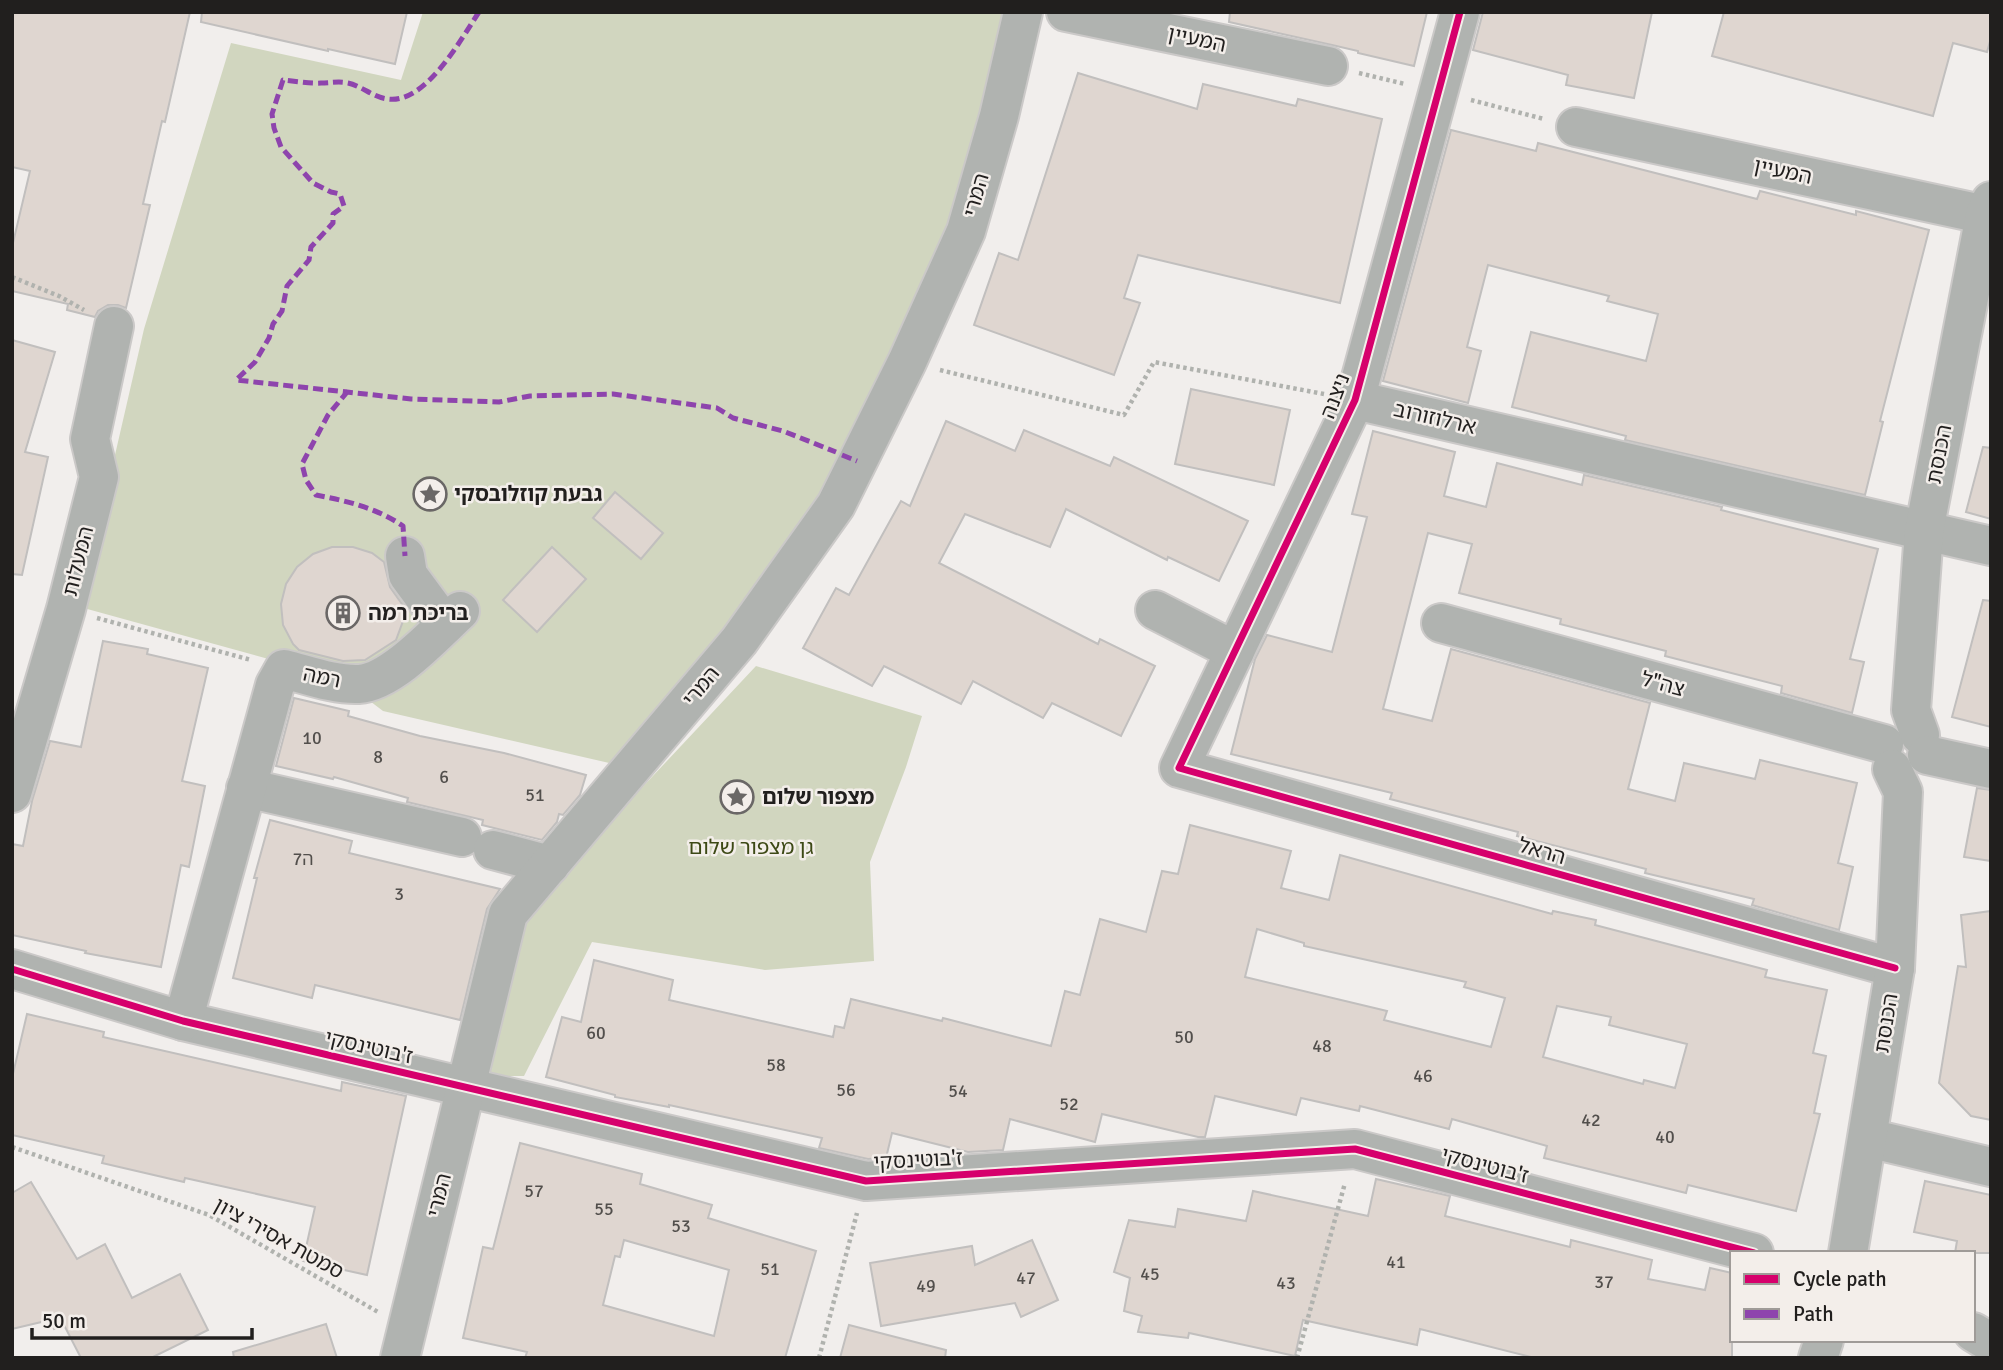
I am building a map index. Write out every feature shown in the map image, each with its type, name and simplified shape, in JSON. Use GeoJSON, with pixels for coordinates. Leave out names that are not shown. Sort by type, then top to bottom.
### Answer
{"type":"FeatureCollection","features":[{"type":"Feature","properties":{"kind":"street","name":"המרי"},"geometry":{"type":"LineString","coordinates":[[403,1343],[508,915],[747,630],[835,505],[907,362],[965,231],[999,116],[1023,12]]}},
{"type":"Feature","properties":{"kind":"street","name":"המעיין"},"geometry":{"type":"LineString","coordinates":[[1066,12],[1328,66]]}},
{"type":"Feature","properties":{"kind":"street","name":"ניצנה"},"geometry":{"type":"LineString","coordinates":[[1179,768],[1355,400],[1460,12]]}},
{"type":"Feature","properties":{"kind":"street","name":"המעיין"},"geometry":{"type":"LineString","coordinates":[[1576,127],[1989,211]]}},
{"type":"Feature","properties":{"kind":"street","name":"הכנסת"},"geometry":{"type":"LineString","coordinates":[[1848,1251],[1895,968],[1906,750],[1924,531],[1989,211]]}},
{"type":"Feature","properties":{"kind":"street","name":"המעלות"},"geometry":{"type":"LineString","coordinates":[[12,793],[66,609],[99,477],[90,439],[114,326]]}},
{"type":"Feature","properties":{"kind":"street","name":"ארלוזורוב"},"geometry":{"type":"LineString","coordinates":[[1355,400],[1991,546]]}},
{"type":"Feature","properties":{"kind":"street","name":"רמה"},"geometry":{"type":"LineString","coordinates":[[183,1021],[275,685],[284,669],[334,682],[361,684],[395,668],[452,618],[408,575],[405,556]]}},
{"type":"Feature","properties":{"kind":"street"},"geometry":{"type":"LineString","coordinates":[[1154,610],[1235,651]]}},
{"type":"Feature","properties":{"kind":"street","name":"צה\"ל"},"geometry":{"type":"LineString","coordinates":[[1441,623],[1906,750],[1991,769]]}},
{"type":"Feature","properties":{"kind":"street","name":"הראל"},"geometry":{"type":"LineString","coordinates":[[1179,768],[1895,968]]}},
{"type":"Feature","properties":{"kind":"street"},"geometry":{"type":"LineString","coordinates":[[246,788],[477,844],[550,865]]}},
{"type":"Feature","properties":{"kind":"street","name":"ז'בוטינסקי"},"geometry":{"type":"LineString","coordinates":[[13,972],[183,1021],[866,1181],[1354,1149],[1746,1251]]}},
{"type":"Feature","properties":{"kind":"street"},"geometry":{"type":"LineString","coordinates":[[1868,1138],[1991,1167]]}},
{"type":"Feature","properties":{"kind":"street"},"geometry":{"type":"LineString","coordinates":[[1975,1333],[1991,1343]]}},
{"type":"Feature","properties":{"kind":"path"},"geometry":{"type":"LineString","coordinates":[[12,277],[59,296]]}},
{"type":"Feature","properties":{"kind":"path"},"geometry":{"type":"LineString","coordinates":[[907,362],[1124,415],[1154,362],[1355,400]]}},
{"type":"Feature","properties":{"kind":"path"},"geometry":{"type":"LineString","coordinates":[[66,609],[284,669]]}},
{"type":"Feature","properties":{"kind":"path"},"geometry":{"type":"LineString","coordinates":[[1297,1358],[1354,1149]]}},
{"type":"Feature","properties":{"kind":"path"},"geometry":{"type":"LineString","coordinates":[[819,1358],[866,1181]]}},
{"type":"Feature","properties":{"kind":"green space"},"geometry":{"type":"Polygon","coordinates":[[[423,12],[1023,12],[966,231],[836,505],[631,768],[383,711],[341,679],[80,607],[144,329],[231,43],[401,80],[423,12]]]}},
{"type":"Feature","properties":{"kind":"green space","name":"גן מצפור שלום"},"geometry":{"type":"Polygon","coordinates":[[[756,666],[922,716],[870,862],[874,961],[765,970],[592,942],[524,1076],[476,1076],[522,926],[560,875],[756,666]]]}},
{"type":"Feature","properties":{"kind":"building"},"geometry":{"type":"Polygon","coordinates":[[[12,12],[190,12],[143,204],[150,205],[126,308],[108,305],[98,311],[95,317],[67,310],[68,304],[12,291],[12,247],[30,171],[12,167],[12,12]]]}},
{"type":"Feature","properties":{"kind":"building"},"geometry":{"type":"Polygon","coordinates":[[[202,12],[407,12],[395,64],[201,22],[202,12]]]}},
{"type":"Feature","properties":{"kind":"building"},"geometry":{"type":"Polygon","coordinates":[[[1230,12],[1427,12],[1414,66],[1229,22],[1230,12]]]}},
{"type":"Feature","properties":{"kind":"building"},"geometry":{"type":"Polygon","coordinates":[[[1483,12],[1652,12],[1634,98],[1566,85],[1568,75],[1473,50],[1483,12]]]}},
{"type":"Feature","properties":{"kind":"building"},"geometry":{"type":"Polygon","coordinates":[[[1724,12],[1991,12],[1991,38],[1987,52],[1953,43],[1933,116],[1712,56],[1724,12]]]}},
{"type":"Feature","properties":{"kind":"building"},"geometry":{"type":"Polygon","coordinates":[[[1078,73],[1197,109],[1203,84],[1296,106],[1298,99],[1382,119],[1340,303],[1138,255],[1124,298],[1140,303],[1114,375],[974,325],[999,253],[1018,260],[1078,73]]]}},
{"type":"Feature","properties":{"kind":"building"},"geometry":{"type":"Polygon","coordinates":[[[1451,130],[1536,151],[1538,143],[1757,199],[1760,191],[1929,230],[1880,421],[1883,422],[1865,495],[1625,440],[1626,436],[1512,407],[1531,332],[1646,361],[1658,314],[1607,301],[1609,296],[1488,265],[1467,347],[1481,351],[1468,403],[1383,381],[1451,130]]]}},
{"type":"Feature","properties":{"kind":"building"},"geometry":{"type":"Polygon","coordinates":[[[12,340],[55,352],[25,452],[48,457],[22,575],[12,574],[12,340]]]}},
{"type":"Feature","properties":{"kind":"building"},"geometry":{"type":"Polygon","coordinates":[[[1191,389],[1290,410],[1274,485],[1175,464],[1191,389]]]}},
{"type":"Feature","properties":{"kind":"building"},"geometry":{"type":"Polygon","coordinates":[[[946,421],[1015,451],[1024,430],[1110,466],[1114,457],[1248,521],[1219,581],[1168,557],[1167,560],[1066,509],[1050,547],[965,514],[939,563],[1098,644],[1100,639],[1155,666],[1121,736],[1052,703],[1043,718],[973,681],[961,704],[884,666],[872,686],[803,648],[836,588],[849,595],[901,501],[910,506],[946,421]]]}},
{"type":"Feature","properties":{"kind":"building"},"geometry":{"type":"Polygon","coordinates":[[[1373,431],[1455,452],[1444,496],[1486,507],[1497,463],[1582,485],[1584,475],[1722,507],[1721,510],[1878,549],[1850,659],[1864,662],[1852,713],[1781,693],[1782,686],[1665,656],[1666,651],[1560,624],[1561,619],[1459,593],[1472,544],[1428,533],[1383,709],[1432,721],[1451,649],[1650,703],[1628,789],[1675,801],[1684,763],[1755,779],[1760,760],[1857,783],[1838,863],[1853,867],[1839,930],[1752,905],[1754,899],[1645,873],[1646,869],[1517,836],[1518,832],[1390,799],[1392,793],[1231,754],[1255,659],[1267,635],[1332,652],[1367,517],[1352,514],[1373,431]]]}},
{"type":"Feature","properties":{"kind":"building"},"geometry":{"type":"Polygon","coordinates":[[[1983,447],[1991,448],[1991,519],[1966,512],[1983,447]]]}},
{"type":"Feature","properties":{"kind":"building"},"geometry":{"type":"Polygon","coordinates":[[[615,492],[663,533],[641,559],[593,518],[615,492]]]}},
{"type":"Feature","properties":{"kind":"building","name":"בריכת רמה"},"geometry":{"type":"Polygon","coordinates":[[[332,547],[353,547],[372,553],[384,562],[390,587],[404,607],[403,621],[396,640],[365,660],[343,661],[299,650],[283,625],[281,604],[286,584],[297,567],[313,554],[332,547]]]}},
{"type":"Feature","properties":{"kind":"building"},"geometry":{"type":"Polygon","coordinates":[[[552,547],[586,579],[537,632],[503,600],[552,547]]]}},
{"type":"Feature","properties":{"kind":"building"},"geometry":{"type":"Polygon","coordinates":[[[1983,600],[1991,601],[1991,727],[1952,717],[1983,600]]]}},
{"type":"Feature","properties":{"kind":"building"},"geometry":{"type":"Polygon","coordinates":[[[103,641],[148,649],[147,654],[208,668],[182,781],[205,786],[189,867],[181,865],[161,967],[85,953],[86,951],[12,935],[12,844],[23,846],[32,801],[50,741],[81,747],[103,641]]]}},
{"type":"Feature","properties":{"kind":"building"},"geometry":{"type":"Polygon","coordinates":[[[294,698],[349,711],[348,716],[420,736],[504,753],[586,775],[580,795],[563,815],[559,814],[557,822],[542,840],[482,825],[483,820],[407,802],[408,798],[334,777],[333,779],[276,766],[294,698]]]}},
{"type":"Feature","properties":{"kind":"building"},"geometry":{"type":"Polygon","coordinates":[[[1977,788],[1991,790],[1991,861],[1964,857],[1977,788]]]}},
{"type":"Feature","properties":{"kind":"building"},"geometry":{"type":"Polygon","coordinates":[[[270,820],[352,841],[349,853],[500,889],[487,909],[460,1020],[315,985],[312,998],[233,978],[257,878],[254,878],[270,820]]]}},
{"type":"Feature","properties":{"kind":"building"},"geometry":{"type":"Polygon","coordinates":[[[1190,825],[1291,851],[1281,888],[1329,900],[1340,855],[1552,914],[1553,911],[1596,920],[1595,925],[1767,970],[1765,977],[1827,990],[1813,1053],[1826,1056],[1814,1113],[1820,1114],[1796,1211],[1688,1185],[1686,1193],[1544,1158],[1547,1146],[1452,1119],[1449,1129],[1360,1106],[1359,1111],[1301,1098],[1296,1115],[1215,1096],[1205,1137],[1102,1114],[1095,1142],[1010,1119],[1003,1150],[968,1152],[892,1133],[886,1158],[868,1159],[819,1148],[822,1138],[669,1105],[615,1097],[546,1077],[562,1017],[581,1022],[594,960],[673,980],[669,1000],[833,1037],[835,1026],[844,1028],[851,999],[942,1021],[943,1018],[1051,1046],[1065,991],[1080,995],[1100,919],[1146,932],[1162,871],[1178,874],[1190,825]],[[1257,929],[1245,977],[1387,1011],[1384,1020],[1491,1047],[1505,998],[1464,987],[1466,982],[1304,946],[1304,943],[1257,929]],[[1557,1006],[1543,1057],[1643,1084],[1644,1080],[1675,1088],[1687,1044],[1609,1025],[1611,1017],[1557,1006]]]}},
{"type":"Feature","properties":{"kind":"building"},"geometry":{"type":"Polygon","coordinates":[[[1991,911],[1991,1120],[1971,1116],[1939,1083],[1958,966],[1966,967],[1961,915],[1991,911]]]}},
{"type":"Feature","properties":{"kind":"building"},"geometry":{"type":"Polygon","coordinates":[[[27,1014],[104,1032],[103,1037],[341,1091],[342,1082],[406,1096],[367,1275],[303,1261],[315,1207],[185,1178],[184,1182],[102,1163],[104,1156],[12,1135],[12,1078],[27,1014]]]}},
{"type":"Feature","properties":{"kind":"building"},"geometry":{"type":"Polygon","coordinates":[[[520,1143],[642,1174],[640,1184],[712,1205],[708,1218],[816,1251],[785,1358],[525,1358],[527,1352],[463,1338],[483,1247],[493,1249],[520,1143]],[[624,1240],[620,1257],[615,1256],[603,1305],[714,1336],[729,1270],[624,1240]]]}},
{"type":"Feature","properties":{"kind":"building"},"geometry":{"type":"Polygon","coordinates":[[[1376,1179],[1450,1196],[1445,1216],[1570,1247],[1571,1240],[1652,1260],[1648,1279],[1705,1290],[1710,1268],[1730,1273],[1732,1358],[1535,1358],[1420,1329],[1417,1345],[1303,1320],[1295,1356],[1189,1333],[1188,1338],[1138,1332],[1142,1316],[1124,1311],[1130,1278],[1114,1272],[1129,1220],[1175,1227],[1178,1209],[1246,1221],[1253,1191],[1368,1216],[1376,1179]]]}},
{"type":"Feature","properties":{"kind":"building"},"geometry":{"type":"Polygon","coordinates":[[[1925,1181],[1991,1195],[1991,1253],[1955,1251],[1957,1241],[1914,1232],[1925,1181]]]}},
{"type":"Feature","properties":{"kind":"building"},"geometry":{"type":"Polygon","coordinates":[[[31,1182],[77,1259],[105,1244],[132,1298],[180,1274],[208,1330],[151,1358],[81,1358],[64,1325],[54,1329],[50,1320],[12,1329],[12,1193],[31,1182]]]}},
{"type":"Feature","properties":{"kind":"building"},"geometry":{"type":"Polygon","coordinates":[[[1032,1240],[1058,1300],[1021,1317],[1015,1303],[881,1326],[870,1263],[972,1246],[975,1265],[1032,1240]]]}},
{"type":"Feature","properties":{"kind":"building"},"geometry":{"type":"Polygon","coordinates":[[[326,1324],[337,1358],[234,1358],[233,1352],[326,1324]]]}},
{"type":"Feature","properties":{"kind":"building"},"geometry":{"type":"Polygon","coordinates":[[[849,1325],[946,1350],[945,1358],[840,1358],[849,1325]]]}},
{"type":"Feature","properties":{"kind":"marked path"},"geometry":{"type":"LineString","coordinates":[[479,12],[441,68],[429,81],[402,98],[383,98],[344,82],[283,80],[272,114],[281,147],[313,183],[340,194],[344,206],[333,214],[333,223],[311,247],[309,260],[287,286],[282,311],[255,362],[236,380],[411,399],[499,402],[530,396],[613,394],[717,408],[733,418],[783,431],[836,452]]}},
{"type":"Feature","properties":{"kind":"marked path"},"geometry":{"type":"LineString","coordinates":[[348,391],[328,415],[302,464],[306,480],[316,495],[372,510],[403,526],[405,556]]}},
{"type":"Feature","properties":{"kind":"marked path"},"geometry":{"type":"LineString","coordinates":[[842,455],[857,461]]}},
{"type":"Feature","properties":{"kind":"cycle path"},"geometry":{"type":"LineString","coordinates":[[1460,12],[1355,400],[1179,768],[1895,968]]}},
{"type":"Feature","properties":{"kind":"cycle path"},"geometry":{"type":"LineString","coordinates":[[12,969],[183,1021],[866,1181],[1355,1149],[1746,1251]]}},
{"type":"Feature","properties":{"kind":"place","name":"גבעת קוזלובסקי"},"geometry":{"type":"Point","coordinates":[430,494]}},
{"type":"Feature","properties":{"kind":"place","name":"בריכת רמה"},"geometry":{"type":"Point","coordinates":[343,613]}},
{"type":"Feature","properties":{"kind":"place","name":"מצפור שלום"},"geometry":{"type":"Point","coordinates":[737,797]}}]}
